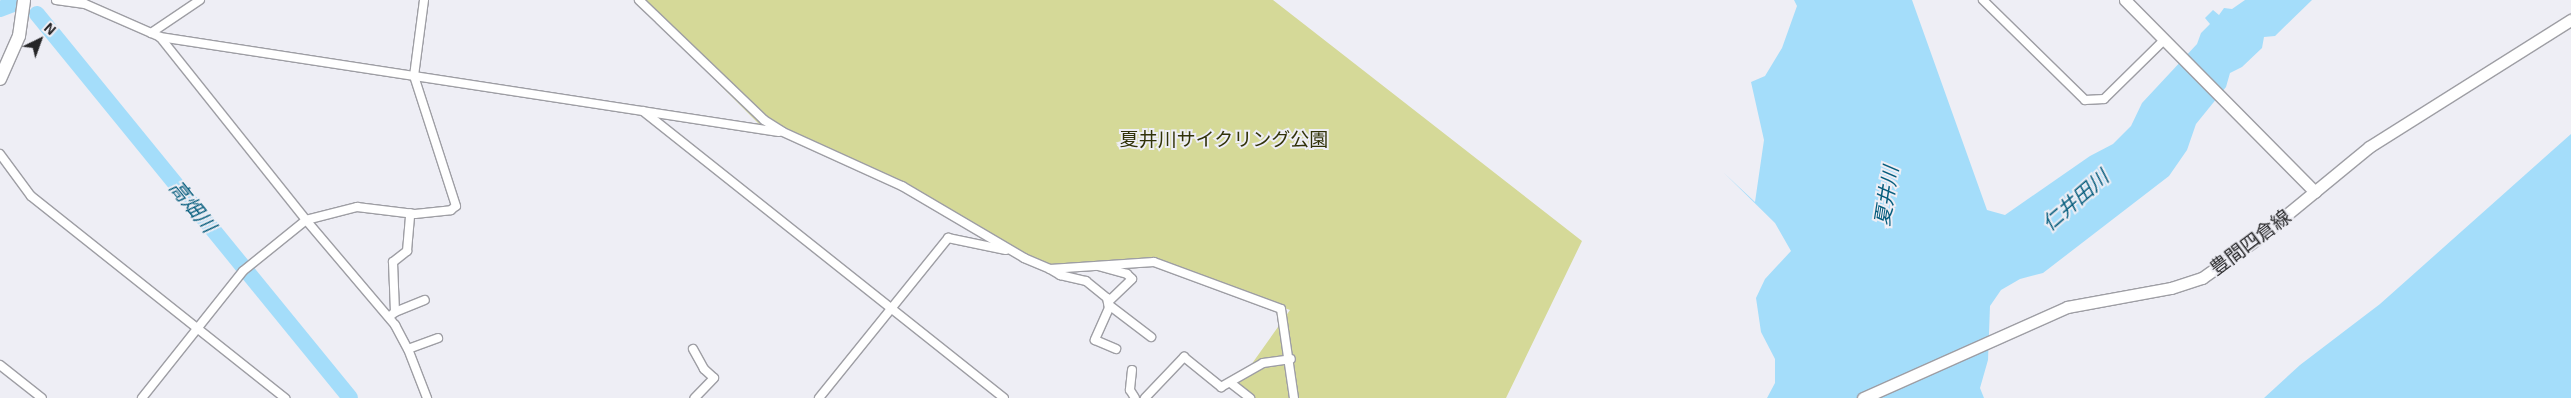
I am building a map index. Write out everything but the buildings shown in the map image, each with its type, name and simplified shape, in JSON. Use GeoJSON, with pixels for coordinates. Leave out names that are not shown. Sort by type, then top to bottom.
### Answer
{"type":"FeatureCollection","features":[{"type":"Feature","properties":{"kind":"main road"},"geometry":{"type":"LineString","coordinates":[[0,78],[19,36],[24,0]]}},
{"type":"Feature","properties":{"kind":"main road"},"geometry":{"type":"LineString","coordinates":[[2125,0],[2315,192]]}},
{"type":"Feature","properties":{"kind":"main road","name":"豊間四倉線"},"geometry":{"type":"LineString","coordinates":[[1863,398],[2012,329],[2084,302],[2159,290],[2202,278],[2222,266],[2385,136],[2571,20]]}},
{"type":"Feature","properties":{"kind":"street"},"geometry":{"type":"LineString","coordinates":[[56,0],[85,4],[160,37],[783,132]]}},
{"type":"Feature","properties":{"kind":"street"},"geometry":{"type":"LineString","coordinates":[[151,33],[200,0]]}},
{"type":"Feature","properties":{"kind":"street"},"geometry":{"type":"LineString","coordinates":[[142,398],[196,328],[246,269],[306,220],[357,208],[410,213],[451,210],[456,206],[414,76],[424,0]]}},
{"type":"Feature","properties":{"kind":"street"},"geometry":{"type":"LineString","coordinates":[[639,0],[751,110],[783,132],[902,186],[1010,251],[1050,268],[1060,275],[1086,280],[1109,303],[1151,336]]}},
{"type":"Feature","properties":{"kind":"street"},"geometry":{"type":"LineString","coordinates":[[1983,0],[2085,100],[2104,99],[2164,40]]}},
{"type":"Feature","properties":{"kind":"street"},"geometry":{"type":"LineString","coordinates":[[160,37],[306,220],[392,314],[427,398]]}},
{"type":"Feature","properties":{"kind":"street"},"geometry":{"type":"LineString","coordinates":[[641,110],[1004,398]]}},
{"type":"Feature","properties":{"kind":"street"},"geometry":{"type":"LineString","coordinates":[[0,154],[30,196],[285,398]]}},
{"type":"Feature","properties":{"kind":"street"},"geometry":{"type":"LineString","coordinates":[[392,314],[394,262],[407,251],[410,213]]}},
{"type":"Feature","properties":{"kind":"street"},"geometry":{"type":"LineString","coordinates":[[819,398],[890,307],[948,238],[1010,251]]}},
{"type":"Feature","properties":{"kind":"street"},"geometry":{"type":"LineString","coordinates":[[1050,268],[1098,266],[1136,260],[1154,262],[1282,309],[1291,358],[1294,398]]}},
{"type":"Feature","properties":{"kind":"street"},"geometry":{"type":"LineString","coordinates":[[1098,266],[1127,274],[1132,279],[1109,303],[1095,340],[1116,349]]}},
{"type":"Feature","properties":{"kind":"street"},"geometry":{"type":"LineString","coordinates":[[392,314],[425,300]]}},
{"type":"Feature","properties":{"kind":"street"},"geometry":{"type":"LineString","coordinates":[[408,349],[438,338]]}},
{"type":"Feature","properties":{"kind":"street"},"geometry":{"type":"LineString","coordinates":[[693,349],[704,369],[714,378],[695,398]]}},
{"type":"Feature","properties":{"kind":"street"},"geometry":{"type":"LineString","coordinates":[[1145,398],[1184,357],[1221,387],[1232,384],[1263,363],[1291,358]]}},
{"type":"Feature","properties":{"kind":"street"},"geometry":{"type":"LineString","coordinates":[[0,365],[42,398]]}},
{"type":"Feature","properties":{"kind":"street"},"geometry":{"type":"LineString","coordinates":[[1132,370],[1130,390],[1135,398]]}},
{"type":"Feature","properties":{"kind":"street"},"geometry":{"type":"LineString","coordinates":[[1232,384],[1250,398]]}},
{"type":"Feature","properties":{"kind":"green space","name":"夏井川サイクリング公園"},"geometry":{"type":"Polygon","coordinates":[[[635,0],[1273,0],[1582,241],[1506,398],[1255,398],[1232,379],[1251,365],[1290,310],[1154,262],[1052,271],[903,188],[762,127],[635,0]]]}},
{"type":"Feature","properties":{"kind":"water"},"geometry":{"type":"Polygon","coordinates":[[[1794,0],[1912,0],[1987,210],[2005,215],[2090,156],[2113,144],[2131,126],[2142,103],[2197,44],[2201,33],[2210,24],[2205,18],[2213,10],[2219,15],[2224,8],[2232,9],[2245,0],[2312,0],[2275,36],[2264,37],[2262,48],[2242,67],[2230,73],[2226,87],[2196,124],[2187,150],[2169,176],[2043,273],[2020,279],[2001,290],[1990,306],[1988,360],[1980,388],[1984,398],[1767,398],[1775,383],[1775,359],[1761,332],[1756,298],[1765,279],[1791,251],[1775,223],[1723,172],[1755,202],[1764,140],[1751,82],[1765,76],[1782,48],[1797,6],[1794,0]]]}},
{"type":"Feature","properties":{"kind":"water"},"geometry":{"type":"Polygon","coordinates":[[[2571,134],[2571,398],[2264,398],[2300,365],[2380,304],[2571,134]]]}},
{"type":"Feature","properties":{"kind":"waterway","name":"高畑川"},"geometry":{"type":"LineString","coordinates":[[0,9],[16,3]]}},
{"type":"Feature","properties":{"kind":"waterway","name":"高畑川"},"geometry":{"type":"LineString","coordinates":[[37,14],[350,398]]}},
{"type":"Feature","properties":{"kind":"water label","name":"夏井川"},"geometry":{"type":"Point","coordinates":[1886,196]}},
{"type":"Feature","properties":{"kind":"water label","name":"仁井田川"},"geometry":{"type":"Point","coordinates":[2075,200]}}]}
